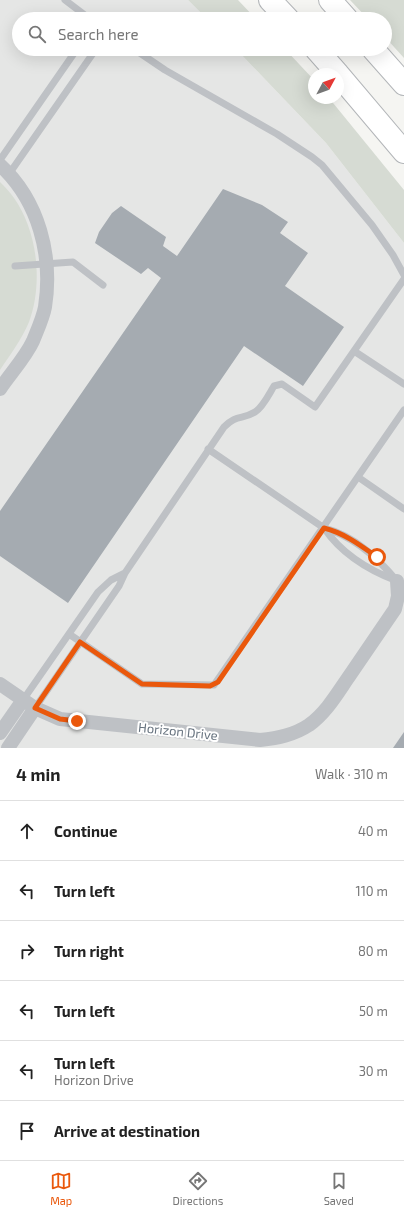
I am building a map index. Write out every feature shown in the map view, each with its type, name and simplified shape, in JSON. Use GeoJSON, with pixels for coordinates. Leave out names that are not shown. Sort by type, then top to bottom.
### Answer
{"type":"FeatureCollection","features":[{"type":"Feature","properties":{"kind":"highway"},"geometry":{"type":"LineString","coordinates":[[270,0],[281,12]]}},
{"type":"Feature","properties":{"kind":"highway"},"geometry":{"type":"LineString","coordinates":[[330,0],[341,12]]}},
{"type":"Feature","properties":{"kind":"highway"},"geometry":{"type":"LineString","coordinates":[[322,56],[333,68]]}},
{"type":"Feature","properties":{"kind":"highway"},"geometry":{"type":"LineString","coordinates":[[379,56],[404,84]]}},
{"type":"Feature","properties":{"kind":"highway"},"geometry":{"type":"LineString","coordinates":[[344,81],[404,152]]}},
{"type":"Feature","properties":{"kind":"street"},"geometry":{"type":"LineString","coordinates":[[0,389],[32,343],[45,308],[48,281],[42,234],[35,214],[25,196],[5,170]]}},
{"type":"Feature","properties":{"kind":"street","name":"Horizon Drive"},"geometry":{"type":"LineString","coordinates":[[0,684],[35,708],[60,719],[260,740],[278,738],[294,733],[320,716],[332,702],[395,609],[398,596],[397,581]]}},
{"type":"Feature","properties":{"kind":"street"},"geometry":{"type":"LineString","coordinates":[[0,733],[23,700]]}},
{"type":"Feature","properties":{"kind":"street"},"geometry":{"type":"LineString","coordinates":[[8,748],[35,708]]}},
{"type":"Feature","properties":{"kind":"lane"},"geometry":{"type":"LineString","coordinates":[[65,0],[81,12]]}},
{"type":"Feature","properties":{"kind":"lane"},"geometry":{"type":"LineString","coordinates":[[0,160],[72,56]]}},
{"type":"Feature","properties":{"kind":"lane"},"geometry":{"type":"LineString","coordinates":[[5,170],[91,56]]}},
{"type":"Feature","properties":{"kind":"lane"},"geometry":{"type":"LineString","coordinates":[[145,56],[172,74],[277,134],[312,157],[322,166],[372,224],[393,255],[404,275]]}},
{"type":"Feature","properties":{"kind":"lane"},"geometry":{"type":"LineString","coordinates":[[15,266],[73,262],[103,285]]}},
{"type":"Feature","properties":{"kind":"lane"},"geometry":{"type":"LineString","coordinates":[[35,708],[119,586],[125,573],[224,427],[232,419],[254,413],[259,409],[274,386],[278,384],[282,384],[315,407],[404,279]]}},
{"type":"Feature","properties":{"kind":"lane"},"geometry":{"type":"LineString","coordinates":[[354,351],[404,384]]}},
{"type":"Feature","properties":{"kind":"lane"},"geometry":{"type":"LineString","coordinates":[[69,634],[142,684],[214,685],[324,528],[404,410]]}},
{"type":"Feature","properties":{"kind":"lane"},"geometry":{"type":"LineString","coordinates":[[208,449],[324,528],[338,532],[377,557],[397,581]]}},
{"type":"Feature","properties":{"kind":"lane"},"geometry":{"type":"LineString","coordinates":[[358,477],[404,509]]}},
{"type":"Feature","properties":{"kind":"lane"},"geometry":{"type":"LineString","coordinates":[[324,528],[333,541],[343,550],[369,568],[397,581]]}},
{"type":"Feature","properties":{"kind":"lane"},"geometry":{"type":"LineString","coordinates":[[23,700],[98,592],[111,580],[125,573]]}},
{"type":"Feature","properties":{"kind":"shaded area"},"geometry":{"type":"Polygon","coordinates":[[[0,0],[188,0],[200,12],[12,12],[12,56],[243,56],[326,143],[404,243],[404,748],[0,748],[0,0]]]}},
{"type":"Feature","properties":{"kind":"shaded area"},"geometry":{"type":"Polygon","coordinates":[[[188,0],[238,0],[249,12],[200,12],[188,0]]]}},
{"type":"Feature","properties":{"kind":"shaded area"},"geometry":{"type":"Polygon","coordinates":[[[350,0],[404,0],[404,58],[392,45],[392,12],[361,12],[350,0]]]}},
{"type":"Feature","properties":{"kind":"shaded area"},"geometry":{"type":"Polygon","coordinates":[[[243,56],[292,56],[308,74],[308,104],[334,104],[404,190],[404,243],[326,143],[243,56]]]}},
{"type":"Feature","properties":{"kind":"shaded area"},"geometry":{"type":"Polygon","coordinates":[[[0,182],[14,198],[28,226],[36,258],[37,275],[36,291],[29,322],[19,341],[0,370],[0,182]]]}},
{"type":"Feature","properties":{"kind":"building"},"geometry":{"type":"Polygon","coordinates":[[[223,189],[262,205],[288,222],[280,233],[308,253],[285,286],[344,327],[303,386],[244,346],[68,603],[0,556],[0,511],[161,278],[148,268],[141,274],[95,243],[99,232],[112,213],[121,206],[166,237],[163,246],[177,256],[223,189]]]}},
{"type":"Feature","properties":{"kind":"building"},"geometry":{"type":"Polygon","coordinates":[[[404,732],[404,748],[393,748],[404,732]]]}},
{"type":"Feature","properties":{"kind":"route"},"geometry":{"type":"LineString","coordinates":[[77,721],[60,719],[35,708],[80,642],[136,681],[147,686],[214,685],[218,682],[324,528],[338,532],[377,557]]}}]}
